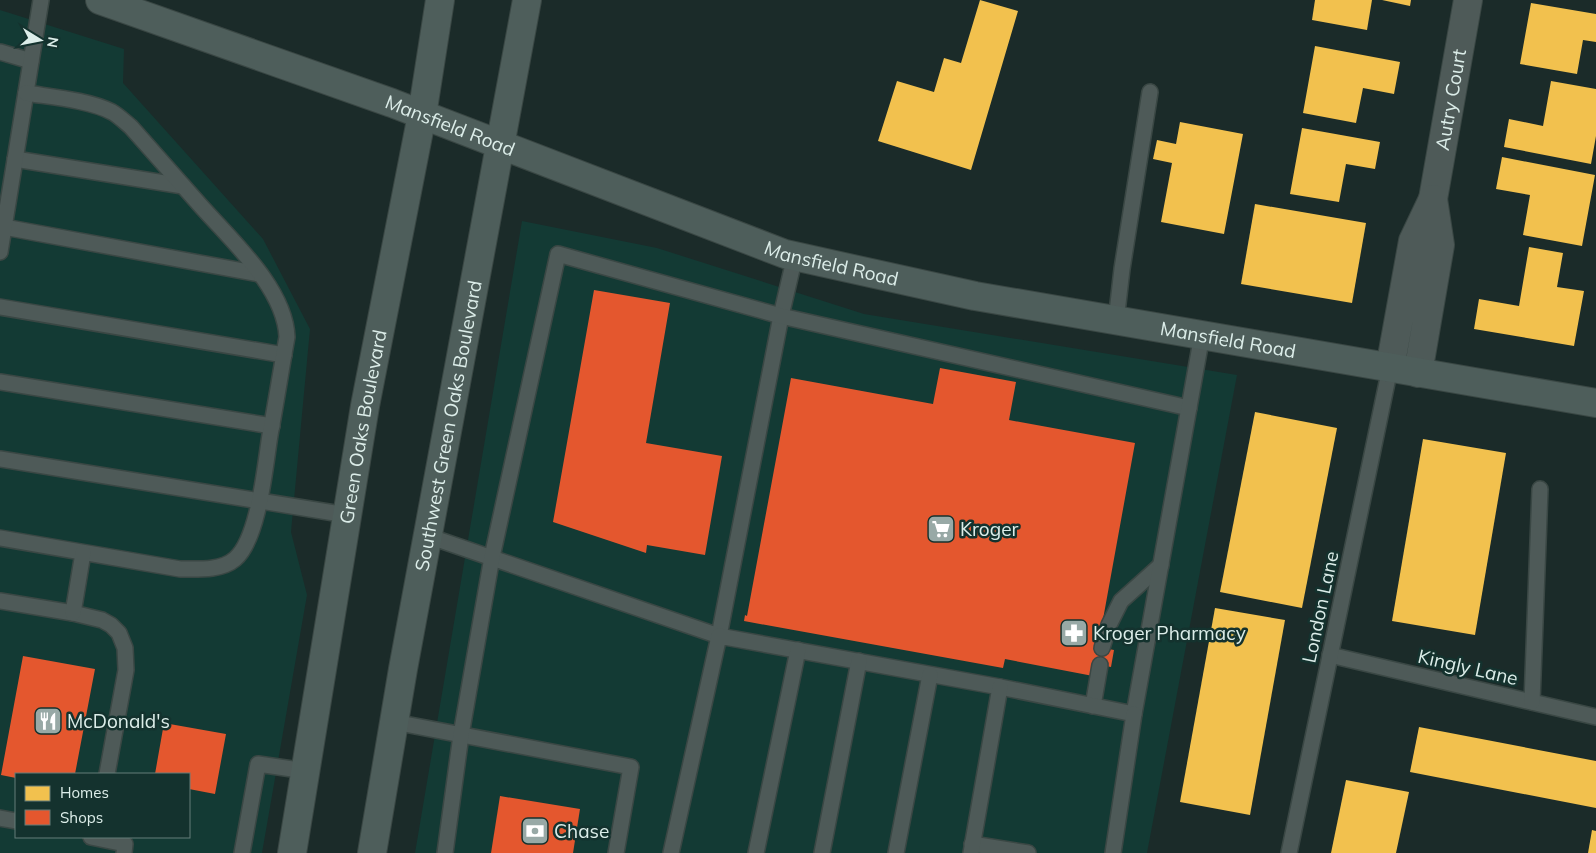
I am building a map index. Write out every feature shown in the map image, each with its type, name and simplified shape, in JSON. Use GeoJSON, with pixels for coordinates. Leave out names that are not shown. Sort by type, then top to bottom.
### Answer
{"type":"FeatureCollection","features":[{"type":"Feature","properties":{"kind":"main road","name":"Mansfield Road"},"geometry":{"type":"LineString","coordinates":[[100,0],[422,115],[795,256],[975,296],[1596,404]]}},
{"type":"Feature","properties":{"kind":"main road","name":"Green Oaks Boulevard"},"geometry":{"type":"LineString","coordinates":[[292,853],[365,406],[422,115],[440,0]]}},
{"type":"Feature","properties":{"kind":"main road","name":"Southwest Green Oaks Boulevard"},"geometry":{"type":"LineString","coordinates":[[372,853],[394,722],[527,0]]}},
{"type":"Feature","properties":{"kind":"street","name":"Autry Court"},"geometry":{"type":"LineString","coordinates":[[1390,368],[1414,241],[1432,199],[1468,0]]}},
{"type":"Feature","properties":{"kind":"street","name":"Autry Court"},"geometry":{"type":"LineString","coordinates":[[1418,373],[1440,245],[1432,199]]}},
{"type":"Feature","properties":{"kind":"lane"},"geometry":{"type":"LineString","coordinates":[[0,252],[41,0]]}},
{"type":"Feature","properties":{"kind":"lane"},"geometry":{"type":"LineString","coordinates":[[0,52],[31,61]]}},
{"type":"Feature","properties":{"kind":"lane"},"geometry":{"type":"LineString","coordinates":[[1116,320],[1122,269],[1150,92]]}},
{"type":"Feature","properties":{"kind":"lane"},"geometry":{"type":"LineString","coordinates":[[0,538],[180,569],[207,568],[226,564],[235,558],[243,548],[250,533],[259,501],[287,337],[286,326],[274,296],[250,261],[131,127],[112,112],[76,101],[26,93]]}},
{"type":"Feature","properties":{"kind":"lane"},"geometry":{"type":"LineString","coordinates":[[15,159],[183,186]]}},
{"type":"Feature","properties":{"kind":"lane"},"geometry":{"type":"LineString","coordinates":[[4,227],[259,274]]}},
{"type":"Feature","properties":{"kind":"lane"},"geometry":{"type":"LineString","coordinates":[[445,853],[461,734],[492,557],[558,254],[781,316],[1189,408]]}},
{"type":"Feature","properties":{"kind":"lane"},"geometry":{"type":"LineString","coordinates":[[671,853],[719,636],[781,316],[795,256]]}},
{"type":"Feature","properties":{"kind":"lane"},"geometry":{"type":"LineString","coordinates":[[0,307],[284,355]]}},
{"type":"Feature","properties":{"kind":"lane"},"geometry":{"type":"LineString","coordinates":[[1113,853],[1134,714],[1202,335]]}},
{"type":"Feature","properties":{"kind":"lane","name":"London Lane"},"geometry":{"type":"LineString","coordinates":[[1289,853],[1390,368]]}},
{"type":"Feature","properties":{"kind":"lane"},"geometry":{"type":"LineString","coordinates":[[0,382],[272,426]]}},
{"type":"Feature","properties":{"kind":"lane"},"geometry":{"type":"LineString","coordinates":[[0,459],[347,515]]}},
{"type":"Feature","properties":{"kind":"lane"},"geometry":{"type":"LineString","coordinates":[[1532,702],[1540,489]]}},
{"type":"Feature","properties":{"kind":"lane"},"geometry":{"type":"LineString","coordinates":[[428,536],[719,636],[1134,714]]}},
{"type":"Feature","properties":{"kind":"lane"},"geometry":{"type":"LineString","coordinates":[[72,613],[83,553]]}},
{"type":"Feature","properties":{"kind":"lane"},"geometry":{"type":"LineString","coordinates":[[1102,648],[1109,625],[1121,601],[1161,565]]}},
{"type":"Feature","properties":{"kind":"lane"},"geometry":{"type":"LineString","coordinates":[[0,601],[102,620],[119,633],[126,648],[126,670],[107,773]]}},
{"type":"Feature","properties":{"kind":"lane"},"geometry":{"type":"LineString","coordinates":[[756,853],[798,650]]}},
{"type":"Feature","properties":{"kind":"lane","name":"Kingly Lane"},"geometry":{"type":"LineString","coordinates":[[1330,655],[1596,717]]}},
{"type":"Feature","properties":{"kind":"lane"},"geometry":{"type":"LineString","coordinates":[[822,853],[859,662]]}},
{"type":"Feature","properties":{"kind":"lane"},"geometry":{"type":"LineString","coordinates":[[1093,706],[1100,665]]}},
{"type":"Feature","properties":{"kind":"lane"},"geometry":{"type":"LineString","coordinates":[[896,853],[930,675]]}},
{"type":"Feature","properties":{"kind":"lane"},"geometry":{"type":"LineString","coordinates":[[1000,688],[972,849],[1028,853]]}},
{"type":"Feature","properties":{"kind":"lane"},"geometry":{"type":"LineString","coordinates":[[394,722],[631,767],[616,853]]}},
{"type":"Feature","properties":{"kind":"lane"},"geometry":{"type":"LineString","coordinates":[[242,853],[258,764],[306,771]]}},
{"type":"Feature","properties":{"kind":"lane"},"geometry":{"type":"LineString","coordinates":[[0,818],[15,822]]}},
{"type":"Feature","properties":{"kind":"lane"},"geometry":{"type":"LineString","coordinates":[[95,838],[123,845]]}},
{"type":"Feature","properties":{"kind":"shaded area"},"geometry":{"type":"Polygon","coordinates":[[[0,10],[124,49],[123,83],[263,239],[310,329],[291,532],[307,595],[262,853],[0,853],[0,10]]]}},
{"type":"Feature","properties":{"kind":"shaded area"},"geometry":{"type":"Polygon","coordinates":[[[522,221],[657,248],[864,314],[1237,375],[1147,853],[415,853],[522,221]]]}},
{"type":"Feature","properties":{"kind":"building: Homes"},"geometry":{"type":"Polygon","coordinates":[[[980,0],[1018,11],[971,170],[878,141],[897,81],[934,92],[944,58],[961,63],[980,0]]]}},
{"type":"Feature","properties":{"kind":"building: Homes"},"geometry":{"type":"Polygon","coordinates":[[[1315,0],[1372,0],[1367,30],[1312,20],[1315,0]]]}},
{"type":"Feature","properties":{"kind":"building: Homes"},"geometry":{"type":"Polygon","coordinates":[[[1382,0],[1411,0],[1410,6],[1382,0]]]}},
{"type":"Feature","properties":{"kind":"building: Homes"},"geometry":{"type":"Polygon","coordinates":[[[1531,3],[1596,14],[1596,42],[1583,40],[1577,74],[1520,64],[1531,3]]]}},
{"type":"Feature","properties":{"kind":"building: Homes"},"geometry":{"type":"Polygon","coordinates":[[[1315,46],[1400,62],[1394,94],[1363,88],[1356,123],[1303,113],[1315,46]]]}},
{"type":"Feature","properties":{"kind":"building: Homes"},"geometry":{"type":"Polygon","coordinates":[[[1551,81],[1596,89],[1596,136],[1591,164],[1504,147],[1509,119],[1543,126],[1551,81]]]}},
{"type":"Feature","properties":{"kind":"building: Homes"},"geometry":{"type":"Polygon","coordinates":[[[1180,122],[1243,134],[1224,234],[1161,222],[1172,163],[1153,159],[1157,140],[1176,144],[1180,122]]]}},
{"type":"Feature","properties":{"kind":"building: Homes"},"geometry":{"type":"Polygon","coordinates":[[[1302,128],[1380,142],[1375,169],[1346,164],[1339,202],[1290,194],[1302,128]]]}},
{"type":"Feature","properties":{"kind":"building: Homes"},"geometry":{"type":"Polygon","coordinates":[[[1502,157],[1595,175],[1582,246],[1523,235],[1530,195],[1496,189],[1502,157]]]}},
{"type":"Feature","properties":{"kind":"building: Homes"},"geometry":{"type":"Polygon","coordinates":[[[1255,204],[1366,223],[1352,303],[1241,284],[1255,204]]]}},
{"type":"Feature","properties":{"kind":"building: Homes"},"geometry":{"type":"Polygon","coordinates":[[[1529,247],[1563,253],[1557,287],[1584,291],[1574,346],[1474,329],[1479,299],[1519,306],[1529,247]]]}},
{"type":"Feature","properties":{"kind":"building: Homes"},"geometry":{"type":"Polygon","coordinates":[[[1255,412],[1337,428],[1302,608],[1220,592],[1255,412]]]}},
{"type":"Feature","properties":{"kind":"building: Homes"},"geometry":{"type":"Polygon","coordinates":[[[1423,439],[1506,453],[1475,635],[1392,621],[1423,439]]]}},
{"type":"Feature","properties":{"kind":"building: Homes"},"geometry":{"type":"Polygon","coordinates":[[[1215,608],[1285,620],[1250,815],[1180,802],[1215,608]]]}},
{"type":"Feature","properties":{"kind":"building: Homes"},"geometry":{"type":"Polygon","coordinates":[[[1419,727],[1596,761],[1596,808],[1410,772],[1419,727]]]}},
{"type":"Feature","properties":{"kind":"building: Homes"},"geometry":{"type":"Polygon","coordinates":[[[1346,780],[1409,792],[1396,853],[1331,853],[1346,780]]]}},
{"type":"Feature","properties":{"kind":"building: Homes"},"geometry":{"type":"Polygon","coordinates":[[[1592,830],[1596,831],[1596,853],[1588,853],[1592,830]]]}},
{"type":"Feature","properties":{"kind":"building: Shops"},"geometry":{"type":"Polygon","coordinates":[[[594,290],[670,303],[646,443],[722,456],[705,555],[647,545],[646,553],[553,522],[594,290]]]}},
{"type":"Feature","properties":{"kind":"building: Shops","name":"Kroger"},"geometry":{"type":"Polygon","coordinates":[[[940,368],[1016,382],[1009,420],[1135,443],[1098,647],[1114,650],[1111,667],[1095,664],[1093,676],[1005,659],[1003,668],[744,621],[745,615],[747,616],[791,378],[933,404],[940,368]]]}},
{"type":"Feature","properties":{"kind":"building: Shops","name":"McDonald's"},"geometry":{"type":"Polygon","coordinates":[[[23,656],[95,669],[75,773],[15,773],[15,778],[1,775],[23,656]]]}},
{"type":"Feature","properties":{"kind":"building: Shops"},"geometry":{"type":"Polygon","coordinates":[[[164,723],[226,734],[215,794],[190,789],[190,773],[155,773],[164,723]]]}},
{"type":"Feature","properties":{"kind":"building: Shops","name":"Chase"},"geometry":{"type":"Polygon","coordinates":[[[500,796],[580,809],[573,853],[491,853],[500,796]]]}},
{"type":"Feature","properties":{"kind":"place","name":"Kroger"},"geometry":{"type":"Point","coordinates":[941,529]}},
{"type":"Feature","properties":{"kind":"place","name":"Kroger Pharmacy"},"geometry":{"type":"Point","coordinates":[1074,633]}},
{"type":"Feature","properties":{"kind":"place","name":"McDonald's"},"geometry":{"type":"Point","coordinates":[48,721]}},
{"type":"Feature","properties":{"kind":"place","name":"Chase"},"geometry":{"type":"Point","coordinates":[535,831]}}]}
